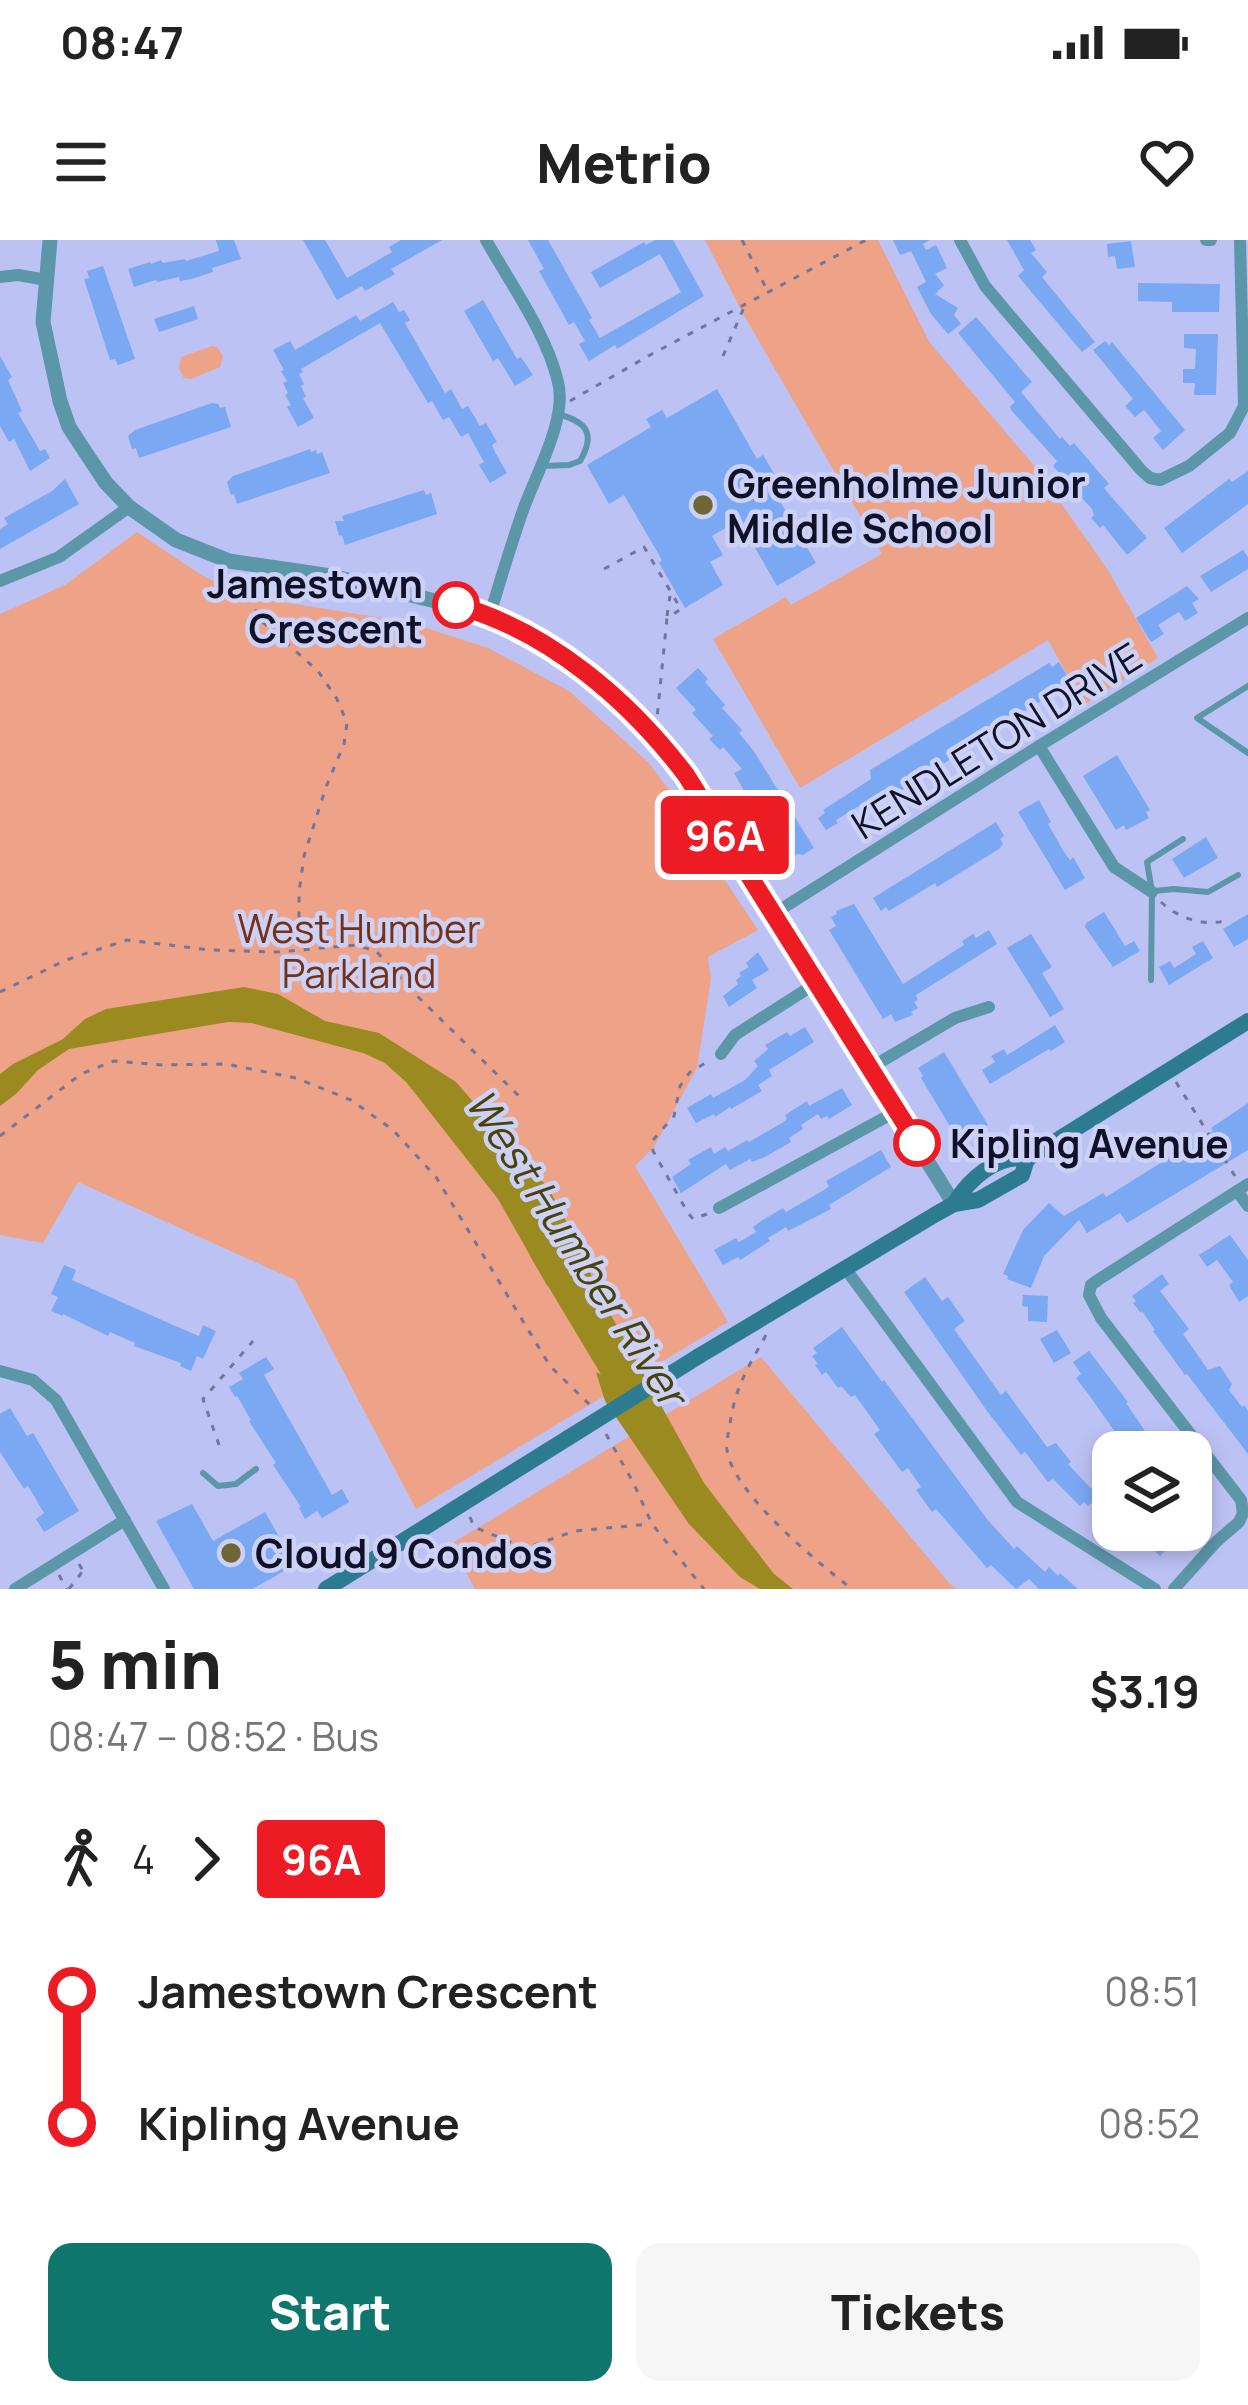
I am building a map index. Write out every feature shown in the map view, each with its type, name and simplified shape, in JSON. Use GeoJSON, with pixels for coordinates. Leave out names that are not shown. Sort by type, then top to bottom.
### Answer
{"type":"FeatureCollection","features":[{"type":"Feature","properties":{"kind":"main road"},"geometry":{"type":"LineString","coordinates":[[326,1589],[699,1356],[954,1204],[967,1182],[1011,1156],[1028,1159],[1248,1021]]}},
{"type":"Feature","properties":{"kind":"street"},"geometry":{"type":"LineString","coordinates":[[50,240],[43,322],[60,401],[69,427],[129,507],[176,540],[229,561],[331,577],[490,614],[609,690],[686,775],[954,1204]]}},
{"type":"Feature","properties":{"kind":"street"},"geometry":{"type":"LineString","coordinates":[[486,240],[543,342],[559,382],[558,411],[490,614]]}},
{"type":"Feature","properties":{"kind":"street"},"geometry":{"type":"LineString","coordinates":[[960,240],[985,286],[1141,470],[1160,480],[1189,466],[1230,433],[1244,406],[1243,240],[1223,240]]}},
{"type":"Feature","properties":{"kind":"street"},"geometry":{"type":"LineString","coordinates":[[0,277],[47,280]]}},
{"type":"Feature","properties":{"kind":"street"},"geometry":{"type":"LineString","coordinates":[[0,581],[59,556],[129,507]]}},
{"type":"Feature","properties":{"kind":"street","name":"KENDLETON DRIVE"},"geometry":{"type":"LineString","coordinates":[[775,913],[1248,618]]}},
{"type":"Feature","properties":{"kind":"street"},"geometry":{"type":"LineString","coordinates":[[1039,746],[1114,867],[1152,892]]}},
{"type":"Feature","properties":{"kind":"street"},"geometry":{"type":"LineString","coordinates":[[721,1054],[734,1035],[818,982]]}},
{"type":"Feature","properties":{"kind":"street"},"geometry":{"type":"LineString","coordinates":[[870,1068],[955,1018],[989,1007]]}},
{"type":"Feature","properties":{"kind":"street"},"geometry":{"type":"LineString","coordinates":[[719,1208],[897,1111]]}},
{"type":"Feature","properties":{"kind":"street"},"geometry":{"type":"LineString","coordinates":[[1174,1589],[1239,1522],[1241,1500],[1101,1318],[1089,1295],[1098,1280],[1243,1188],[1248,1206]]}},
{"type":"Feature","properties":{"kind":"street"},"geometry":{"type":"LineString","coordinates":[[845,1268],[1017,1502],[1155,1589]]}},
{"type":"Feature","properties":{"kind":"street"},"geometry":{"type":"LineString","coordinates":[[0,1371],[33,1380],[56,1400],[164,1589]]}},
{"type":"Feature","properties":{"kind":"street"},"geometry":{"type":"LineString","coordinates":[[15,1589],[124,1520]]}},
{"type":"Feature","properties":{"kind":"lane"},"geometry":{"type":"LineString","coordinates":[[539,466],[569,465],[585,453],[586,428],[558,411]]}},
{"type":"Feature","properties":{"kind":"lane"},"geometry":{"type":"LineString","coordinates":[[1248,686],[1198,718],[1248,753]]}},
{"type":"Feature","properties":{"kind":"lane"},"geometry":{"type":"LineString","coordinates":[[1151,980],[1148,862],[1183,839]]}},
{"type":"Feature","properties":{"kind":"lane"},"geometry":{"type":"LineString","coordinates":[[1152,892],[1208,892],[1238,875]]}},
{"type":"Feature","properties":{"kind":"lane"},"geometry":{"type":"LineString","coordinates":[[203,1473],[218,1486],[236,1484],[256,1469]]}},
{"type":"Feature","properties":{"kind":"path"},"geometry":{"type":"LineString","coordinates":[[742,240],[768,292]]}},
{"type":"Feature","properties":{"kind":"path"},"geometry":{"type":"LineString","coordinates":[[558,411],[866,240]]}},
{"type":"Feature","properties":{"kind":"path"},"geometry":{"type":"LineString","coordinates":[[723,356],[746,304]]}},
{"type":"Feature","properties":{"kind":"path"},"geometry":{"type":"LineString","coordinates":[[604,569],[644,547],[681,609],[667,617]]}},
{"type":"Feature","properties":{"kind":"path"},"geometry":{"type":"LineString","coordinates":[[264,568],[255,605],[257,617],[318,670],[338,699],[347,723],[344,744],[304,856],[298,949]]}},
{"type":"Feature","properties":{"kind":"path"},"geometry":{"type":"LineString","coordinates":[[656,738],[670,591]]}},
{"type":"Feature","properties":{"kind":"path"},"geometry":{"type":"LineString","coordinates":[[1152,892],[1170,911],[1207,925],[1225,921]]}},
{"type":"Feature","properties":{"kind":"path"},"geometry":{"type":"LineString","coordinates":[[0,992],[66,960],[127,940],[277,952],[357,945],[377,952],[519,1096]]}},
{"type":"Feature","properties":{"kind":"path"},"geometry":{"type":"LineString","coordinates":[[719,1208],[693,1219],[652,1151],[662,1126],[674,1117],[680,1086],[690,1072],[721,1054]]}},
{"type":"Feature","properties":{"kind":"path"},"geometry":{"type":"LineString","coordinates":[[0,1136],[81,1074],[114,1061],[226,1064],[296,1078],[351,1100],[393,1130],[436,1177],[550,1366],[588,1403]]}},
{"type":"Feature","properties":{"kind":"path"},"geometry":{"type":"LineString","coordinates":[[1168,1071],[1243,1188]]}},
{"type":"Feature","properties":{"kind":"path"},"geometry":{"type":"LineString","coordinates":[[767,1333],[738,1385],[726,1449],[752,1496],[851,1589]]}},
{"type":"Feature","properties":{"kind":"path"},"geometry":{"type":"LineString","coordinates":[[219,1445],[202,1399],[253,1341]]}},
{"type":"Feature","properties":{"kind":"path"},"geometry":{"type":"LineString","coordinates":[[599,1423],[652,1524],[704,1589]]}},
{"type":"Feature","properties":{"kind":"path"},"geometry":{"type":"LineString","coordinates":[[464,1503],[474,1526],[525,1548],[575,1531],[652,1524]]}},
{"type":"Feature","properties":{"kind":"path"},"geometry":{"type":"LineString","coordinates":[[69,1589],[83,1571]]}},
{"type":"Feature","properties":{"kind":"green space"},"geometry":{"type":"Polygon","coordinates":[[[705,240],[878,240],[930,343],[1037,469],[1108,570],[1158,658],[1084,705],[1048,640],[800,788],[713,639],[786,597],[791,605],[882,554],[705,240]]]}},
{"type":"Feature","properties":{"kind":"green space"},"geometry":{"type":"Polygon","coordinates":[[[212,346],[223,356],[220,367],[184,378],[179,369],[181,357],[212,346]]]}},
{"type":"Feature","properties":{"kind":"green space","name":"West Humber Parkland"},"geometry":{"type":"Polygon","coordinates":[[[137,532],[200,574],[244,596],[408,622],[488,648],[569,691],[648,762],[758,930],[708,957],[711,979],[697,1068],[654,1147],[635,1166],[728,1322],[416,1509],[295,1280],[78,1182],[43,1243],[0,1235],[0,614],[65,585],[137,532]]]}},
{"type":"Feature","properties":{"kind":"green space"},"geometry":{"type":"Polygon","coordinates":[[[761,1357],[958,1589],[475,1589],[451,1544],[761,1357]]]}},
{"type":"Feature","properties":{"kind":"water"},"geometry":{"type":"Polygon","coordinates":[[[244,987],[278,994],[325,1021],[379,1033],[456,1082],[549,1189],[602,1299],[704,1483],[774,1574],[793,1589],[760,1589],[740,1577],[689,1524],[605,1401],[596,1372],[618,1382],[606,1340],[591,1313],[563,1279],[550,1278],[548,1287],[498,1199],[407,1083],[385,1063],[251,1023],[228,1022],[69,1049],[0,1106],[0,1074],[63,1039],[85,1019],[106,1009],[244,987]]]}},
{"type":"Feature","properties":{"kind":"building"},"geometry":{"type":"Polygon","coordinates":[[[216,240],[234,240],[241,259],[192,279],[156,280],[134,287],[128,269],[219,251],[216,240]]]}},
{"type":"Feature","properties":{"kind":"building"},"geometry":{"type":"Polygon","coordinates":[[[303,240],[325,240],[347,278],[392,252],[389,247],[401,240],[442,240],[391,269],[395,274],[337,300],[303,240]]]}},
{"type":"Feature","properties":{"kind":"building"},"geometry":{"type":"Polygon","coordinates":[[[528,240],[548,240],[600,338],[681,292],[660,254],[600,288],[591,272],[644,242],[673,240],[704,296],[589,361],[579,344],[585,341],[574,322],[569,325],[528,240]]]}},
{"type":"Feature","properties":{"kind":"building"},"geometry":{"type":"Polygon","coordinates":[[[893,240],[930,240],[923,244],[926,250],[936,245],[947,268],[935,274],[944,285],[935,294],[958,308],[954,315],[961,324],[948,334],[917,287],[926,282],[911,251],[900,255],[893,240]]]}},
{"type":"Feature","properties":{"kind":"building"},"geometry":{"type":"Polygon","coordinates":[[[1007,240],[1030,240],[1036,250],[1031,253],[1047,272],[1042,277],[1095,342],[1082,352],[1018,276],[1024,270],[1007,240]]]}},
{"type":"Feature","properties":{"kind":"building"},"geometry":{"type":"Polygon","coordinates":[[[1131,241],[1135,267],[1117,269],[1115,256],[1108,257],[1107,244],[1131,241]]]}},
{"type":"Feature","properties":{"kind":"building"},"geometry":{"type":"Polygon","coordinates":[[[103,266],[135,359],[118,365],[110,360],[84,279],[89,278],[87,271],[103,266]]]}},
{"type":"Feature","properties":{"kind":"building"},"geometry":{"type":"Polygon","coordinates":[[[1138,283],[1220,284],[1219,312],[1172,312],[1172,302],[1138,301],[1138,283]]]}},
{"type":"Feature","properties":{"kind":"building"},"geometry":{"type":"Polygon","coordinates":[[[483,300],[517,359],[521,357],[533,375],[515,386],[498,358],[493,361],[464,311],[483,300]]]}},
{"type":"Feature","properties":{"kind":"building"},"geometry":{"type":"Polygon","coordinates":[[[393,302],[410,320],[405,323],[445,393],[451,389],[462,409],[468,406],[480,426],[486,423],[507,473],[490,483],[468,433],[461,437],[449,417],[443,420],[432,401],[428,403],[380,323],[301,369],[303,398],[314,418],[298,427],[287,407],[291,405],[285,395],[284,370],[273,350],[290,341],[295,350],[356,315],[360,321],[393,302]]]}},
{"type":"Feature","properties":{"kind":"building"},"geometry":{"type":"Polygon","coordinates":[[[194,306],[198,319],[159,332],[154,319],[194,306]]]}},
{"type":"Feature","properties":{"kind":"building"},"geometry":{"type":"Polygon","coordinates":[[[976,317],[1032,382],[1021,392],[1060,439],[1070,446],[1074,443],[1109,484],[1104,488],[1147,538],[1127,555],[1103,525],[1100,528],[1091,518],[1092,509],[1053,466],[1057,461],[1011,410],[1015,402],[958,333],[976,317]]]}},
{"type":"Feature","properties":{"kind":"building"},"geometry":{"type":"Polygon","coordinates":[[[1184,334],[1218,334],[1216,395],[1194,395],[1195,383],[1183,383],[1183,369],[1195,369],[1196,349],[1184,348],[1184,334]]]}},
{"type":"Feature","properties":{"kind":"building"},"geometry":{"type":"Polygon","coordinates":[[[1105,341],[1112,342],[1185,430],[1163,450],[1153,438],[1161,431],[1144,410],[1135,417],[1125,406],[1133,399],[1093,350],[1105,341]]]}},
{"type":"Feature","properties":{"kind":"building"},"geometry":{"type":"Polygon","coordinates":[[[0,356],[12,377],[8,380],[22,411],[18,413],[40,451],[45,449],[50,458],[30,471],[14,439],[9,442],[0,426],[0,356]]]}},
{"type":"Feature","properties":{"kind":"building"},"geometry":{"type":"Polygon","coordinates":[[[717,389],[757,459],[763,455],[782,487],[774,491],[816,563],[777,586],[739,520],[712,536],[723,555],[710,562],[723,585],[685,608],[624,495],[609,504],[587,465],[651,427],[646,419],[662,410],[667,418],[717,389]]]}},
{"type":"Feature","properties":{"kind":"building"},"geometry":{"type":"Polygon","coordinates":[[[212,403],[225,407],[231,427],[139,458],[136,448],[132,449],[128,436],[135,430],[212,403]]]}},
{"type":"Feature","properties":{"kind":"building"},"geometry":{"type":"Polygon","coordinates":[[[310,449],[322,452],[330,473],[237,504],[231,495],[227,482],[233,476],[310,449]]]}},
{"type":"Feature","properties":{"kind":"building"},"geometry":{"type":"Polygon","coordinates":[[[1248,471],[1248,504],[1182,553],[1164,528],[1229,479],[1232,482],[1248,471]]]}},
{"type":"Feature","properties":{"kind":"building"},"geometry":{"type":"Polygon","coordinates":[[[65,479],[79,504],[0,549],[0,529],[8,524],[4,518],[65,479]]]}},
{"type":"Feature","properties":{"kind":"building"},"geometry":{"type":"Polygon","coordinates":[[[424,490],[426,495],[431,493],[437,514],[345,545],[339,536],[335,521],[344,521],[342,516],[424,490]]]}},
{"type":"Feature","properties":{"kind":"building"},"geometry":{"type":"Polygon","coordinates":[[[1243,550],[1248,569],[1211,592],[1200,576],[1243,550]]]}},
{"type":"Feature","properties":{"kind":"building"},"geometry":{"type":"Polygon","coordinates":[[[1187,586],[1199,599],[1192,603],[1198,613],[1185,621],[1179,612],[1169,618],[1158,625],[1164,634],[1151,642],[1136,618],[1187,586]]]}},
{"type":"Feature","properties":{"kind":"building"},"geometry":{"type":"Polygon","coordinates":[[[1059,662],[1069,679],[1053,689],[1056,694],[906,788],[885,800],[882,795],[864,803],[826,830],[818,818],[823,810],[871,779],[870,770],[1049,663],[1052,667],[1059,662]]]}},
{"type":"Feature","properties":{"kind":"building"},"geometry":{"type":"Polygon","coordinates":[[[698,668],[814,848],[803,855],[787,860],[767,828],[778,822],[762,795],[751,802],[734,773],[742,769],[709,739],[713,736],[676,688],[698,668]]]}},
{"type":"Feature","properties":{"kind":"building"},"geometry":{"type":"Polygon","coordinates":[[[1117,755],[1150,810],[1146,812],[1149,818],[1126,830],[1124,825],[1116,830],[1083,776],[1117,755]]]}},
{"type":"Feature","properties":{"kind":"building"},"geometry":{"type":"Polygon","coordinates":[[[1039,800],[1064,852],[1070,860],[1073,857],[1085,878],[1065,890],[1018,812],[1039,800]]]}},
{"type":"Feature","properties":{"kind":"building"},"geometry":{"type":"Polygon","coordinates":[[[996,822],[1004,836],[999,849],[937,887],[935,883],[889,911],[886,907],[881,911],[873,898],[996,822]]]}},
{"type":"Feature","properties":{"kind":"building"},"geometry":{"type":"Polygon","coordinates":[[[1206,837],[1218,858],[1184,878],[1172,859],[1206,837]]]}},
{"type":"Feature","properties":{"kind":"building"},"geometry":{"type":"Polygon","coordinates":[[[854,904],[903,984],[964,945],[962,941],[973,934],[976,938],[989,930],[997,944],[916,995],[918,1008],[913,1015],[895,1022],[891,1014],[883,1019],[829,930],[836,926],[831,917],[836,911],[854,904]]]}},
{"type":"Feature","properties":{"kind":"building"},"geometry":{"type":"Polygon","coordinates":[[[1104,912],[1125,946],[1134,941],[1140,951],[1113,967],[1085,927],[1104,912]]]}},
{"type":"Feature","properties":{"kind":"building"},"geometry":{"type":"Polygon","coordinates":[[[1248,914],[1248,939],[1234,947],[1223,929],[1248,914]]]}},
{"type":"Feature","properties":{"kind":"building"},"geometry":{"type":"Polygon","coordinates":[[[1031,934],[1052,967],[1042,973],[1064,1009],[1050,1017],[1007,948],[1031,934]]]}},
{"type":"Feature","properties":{"kind":"building"},"geometry":{"type":"Polygon","coordinates":[[[1203,941],[1213,958],[1169,985],[1159,967],[1170,961],[1174,968],[1196,954],[1192,947],[1203,941]]]}},
{"type":"Feature","properties":{"kind":"building"},"geometry":{"type":"Polygon","coordinates":[[[758,952],[769,970],[752,980],[757,988],[729,1007],[723,996],[738,984],[739,973],[758,952]]]}},
{"type":"Feature","properties":{"kind":"building"},"geometry":{"type":"Polygon","coordinates":[[[1055,1025],[1065,1042],[990,1084],[982,1070],[995,1062],[991,1056],[1004,1049],[1007,1055],[1055,1025]]]}},
{"type":"Feature","properties":{"kind":"building"},"geometry":{"type":"Polygon","coordinates":[[[805,1027],[814,1042],[769,1070],[772,1076],[758,1085],[762,1091],[696,1123],[687,1108],[745,1080],[758,1066],[754,1061],[768,1049],[765,1045],[805,1027]]]}},
{"type":"Feature","properties":{"kind":"building"},"geometry":{"type":"Polygon","coordinates":[[[944,1052],[988,1125],[964,1140],[958,1130],[954,1133],[918,1068],[944,1052]]]}},
{"type":"Feature","properties":{"kind":"building"},"geometry":{"type":"Polygon","coordinates":[[[842,1088],[852,1105],[829,1119],[818,1114],[801,1125],[803,1129],[789,1138],[791,1142],[730,1170],[726,1164],[681,1193],[672,1177],[691,1164],[688,1160],[711,1147],[714,1154],[749,1142],[807,1101],[809,1106],[842,1088]]]}},
{"type":"Feature","properties":{"kind":"building"},"geometry":{"type":"Polygon","coordinates":[[[1248,1103],[1248,1150],[1127,1223],[1120,1213],[1087,1233],[1079,1220],[1044,1256],[1031,1288],[1003,1274],[1023,1230],[1049,1203],[1064,1216],[1103,1193],[1106,1197],[1175,1154],[1171,1149],[1191,1137],[1195,1142],[1248,1103]]]}},
{"type":"Feature","properties":{"kind":"building"},"geometry":{"type":"Polygon","coordinates":[[[881,1150],[891,1167],[829,1205],[831,1209],[788,1231],[786,1227],[740,1260],[723,1265],[714,1250],[756,1232],[753,1227],[761,1221],[824,1190],[829,1186],[826,1181],[881,1150]]]}},
{"type":"Feature","properties":{"kind":"building"},"geometry":{"type":"Polygon","coordinates":[[[1230,1235],[1248,1260],[1248,1296],[1239,1302],[1229,1285],[1233,1282],[1217,1260],[1207,1267],[1199,1255],[1230,1235]]]}},
{"type":"Feature","properties":{"kind":"building"},"geometry":{"type":"Polygon","coordinates":[[[64,1265],[76,1270],[72,1280],[173,1325],[199,1336],[203,1325],[216,1331],[203,1359],[197,1356],[191,1371],[110,1332],[108,1336],[51,1311],[58,1297],[51,1294],[64,1265]]]}},
{"type":"Feature","properties":{"kind":"building"},"geometry":{"type":"Polygon","coordinates":[[[1162,1274],[1169,1284],[1160,1291],[1189,1329],[1183,1334],[1208,1370],[1220,1366],[1232,1384],[1229,1390],[1248,1411],[1248,1454],[1133,1303],[1132,1296],[1162,1274]]]}},
{"type":"Feature","properties":{"kind":"building"},"geometry":{"type":"Polygon","coordinates":[[[925,1277],[942,1301],[948,1297],[965,1321],[954,1329],[1001,1395],[1006,1391],[1047,1447],[1056,1443],[1071,1462],[1068,1464],[1092,1490],[1092,1504],[1080,1506],[1053,1479],[1048,1482],[1025,1452],[1021,1455],[904,1292],[925,1277]]]}},
{"type":"Feature","properties":{"kind":"building"},"geometry":{"type":"Polygon","coordinates":[[[1023,1295],[1048,1296],[1047,1322],[1028,1321],[1023,1295]]]}},
{"type":"Feature","properties":{"kind":"building"},"geometry":{"type":"Polygon","coordinates":[[[842,1327],[1014,1549],[1017,1546],[1045,1572],[1049,1567],[1078,1589],[1039,1589],[1029,1579],[1016,1589],[991,1565],[987,1568],[936,1509],[932,1512],[908,1468],[902,1472],[874,1434],[880,1430],[855,1395],[838,1388],[815,1365],[813,1348],[842,1327]]]}},
{"type":"Feature","properties":{"kind":"building"},"geometry":{"type":"Polygon","coordinates":[[[1057,1330],[1071,1353],[1054,1363],[1040,1339],[1057,1330]]]}},
{"type":"Feature","properties":{"kind":"building"},"geometry":{"type":"Polygon","coordinates":[[[1089,1351],[1145,1431],[1114,1431],[1076,1378],[1081,1374],[1073,1362],[1089,1351]]]}},
{"type":"Feature","properties":{"kind":"building"},"geometry":{"type":"Polygon","coordinates":[[[266,1357],[274,1369],[264,1375],[332,1495],[342,1489],[349,1502],[322,1518],[317,1511],[305,1519],[229,1387],[243,1379],[239,1373],[266,1357]]]}},
{"type":"Feature","properties":{"kind":"building"},"geometry":{"type":"Polygon","coordinates":[[[10,1408],[27,1436],[33,1433],[79,1511],[44,1532],[36,1519],[44,1513],[0,1452],[0,1414],[10,1408]]]}},
{"type":"Feature","properties":{"kind":"building","name":"Cloud 9 Condos"},"geometry":{"type":"Polygon","coordinates":[[[192,1504],[213,1541],[265,1512],[295,1565],[252,1589],[194,1589],[156,1521],[192,1504]]]}},
{"type":"Feature","properties":{"kind":"waterway","name":"West Humber River"},"geometry":{"type":"LineString","coordinates":[[541,1251],[634,1406]]}},
{"type":"Feature","properties":{"kind":"bus line","name":"96A"},"geometry":{"type":"LineString","coordinates":[[456,605],[490,614],[556,652],[609,690],[656,738],[686,775],[775,913],[917,1143]]}},
{"type":"Feature","properties":{"kind":"place","name":"Greenholme Junior Middle School"},"geometry":{"type":"Point","coordinates":[703,505]}},
{"type":"Feature","properties":{"kind":"place","name":"Jamestown Crescent"},"geometry":{"type":"Point","coordinates":[456,605]}},
{"type":"Feature","properties":{"kind":"place","name":"Kipling Avenue"},"geometry":{"type":"Point","coordinates":[917,1143]}},
{"type":"Feature","properties":{"kind":"place","name":"Cloud 9 Condos"},"geometry":{"type":"Point","coordinates":[231,1553]}}]}
